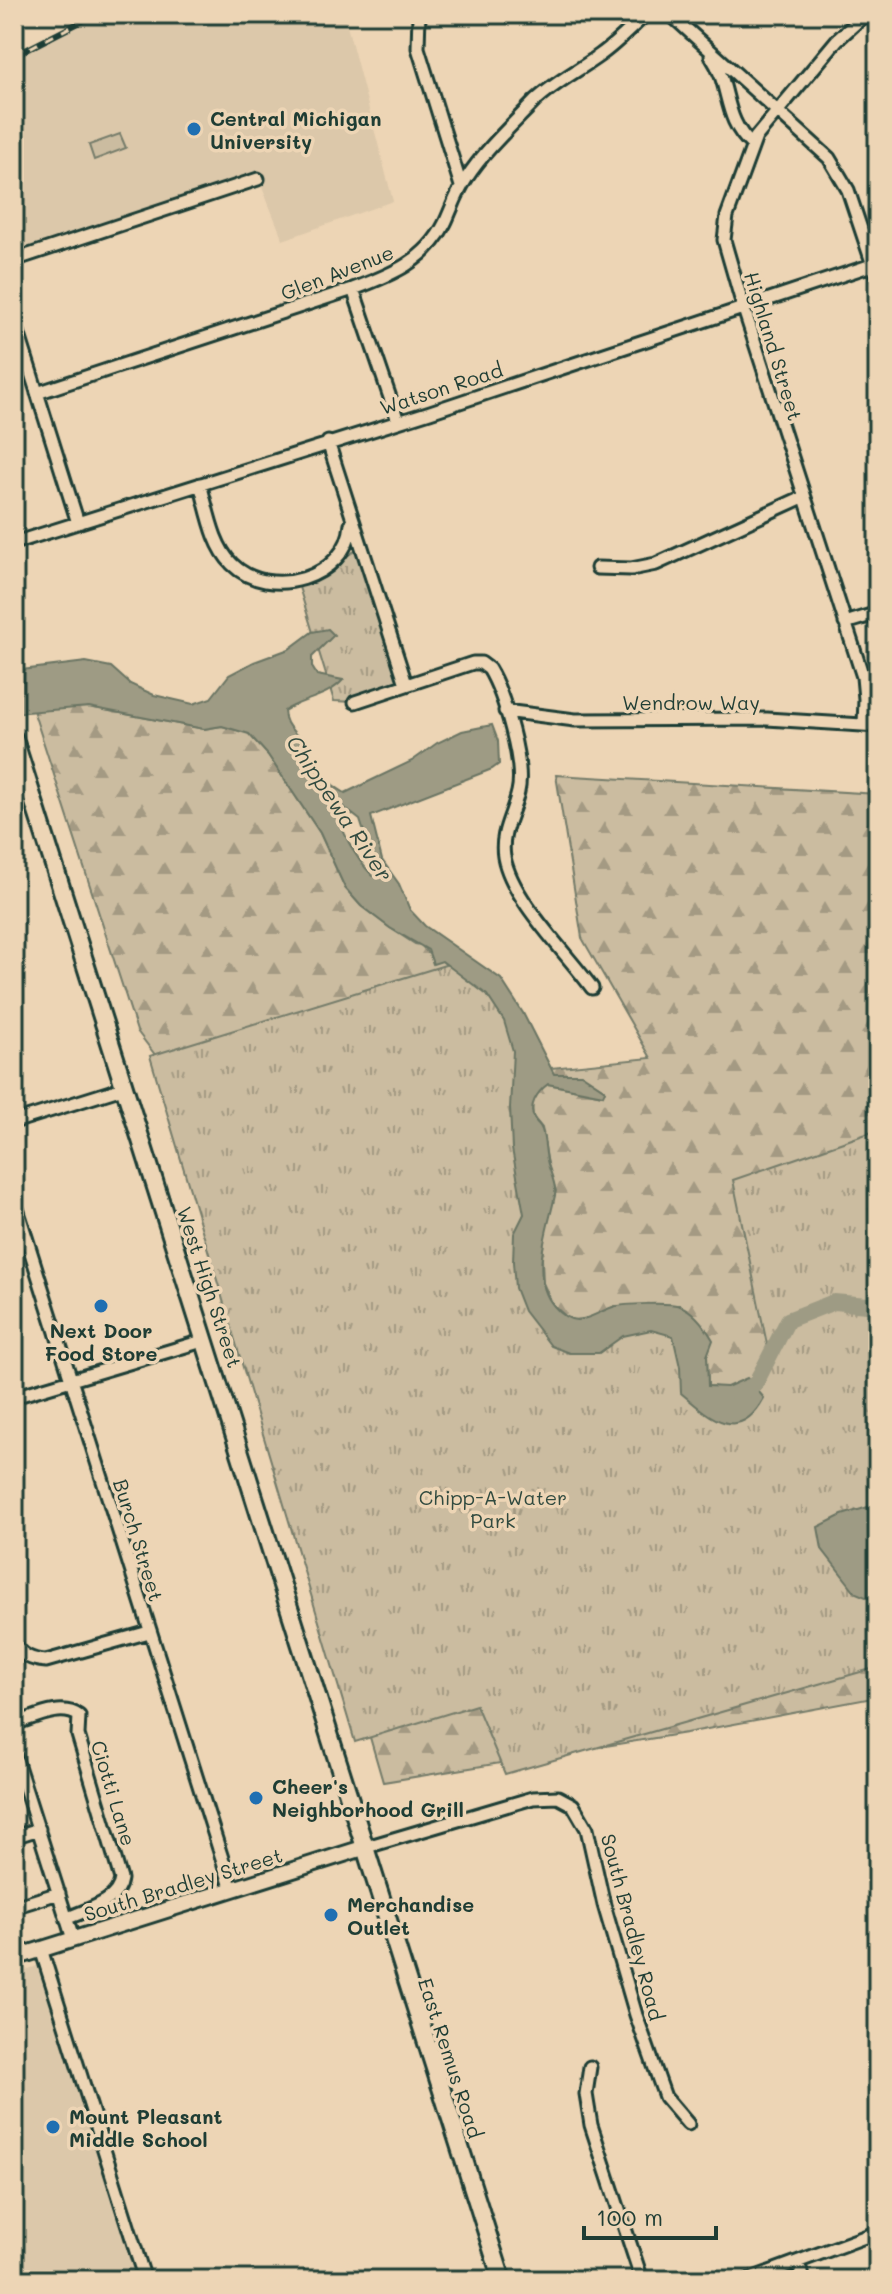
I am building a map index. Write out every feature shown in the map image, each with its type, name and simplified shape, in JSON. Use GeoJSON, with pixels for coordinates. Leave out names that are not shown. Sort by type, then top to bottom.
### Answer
{"type":"FeatureCollection","features":[{"type":"Feature","properties":{"kind":"main road","name":"West High Street"},"geometry":{"type":"LineString","coordinates":[[14,739],[206,1340],[363,1848]]}},
{"type":"Feature","properties":{"kind":"main road","name":"East Remus Road"},"geometry":{"type":"LineString","coordinates":[[363,1848],[502,2280]]}},
{"type":"Feature","properties":{"kind":"street"},"geometry":{"type":"LineString","coordinates":[[419,14],[418,48],[461,186]]}},
{"type":"Feature","properties":{"kind":"street","name":"Glen Avenue"},"geometry":{"type":"LineString","coordinates":[[37,393],[353,289],[394,273],[423,255],[441,230],[461,186],[478,163],[542,95],[601,55],[646,14]]}},
{"type":"Feature","properties":{"kind":"street","name":"Highland Street"},"geometry":{"type":"LineString","coordinates":[[864,724],[864,684],[727,255],[725,233],[727,216],[752,145],[777,110],[845,31],[866,14]]}},
{"type":"Feature","properties":{"kind":"street"},"geometry":{"type":"LineString","coordinates":[[675,16],[703,46],[821,150],[838,171],[848,190],[878,280]]}},
{"type":"Feature","properties":{"kind":"street"},"geometry":{"type":"LineString","coordinates":[[703,46],[719,72],[736,128],[752,145]]}},
{"type":"Feature","properties":{"kind":"street"},"geometry":{"type":"LineString","coordinates":[[14,260],[258,179]]}},
{"type":"Feature","properties":{"kind":"street","name":"Watson Road"},"geometry":{"type":"LineString","coordinates":[[14,543],[875,264]]}},
{"type":"Feature","properties":{"kind":"street"},"geometry":{"type":"LineString","coordinates":[[353,289],[398,421]]}},
{"type":"Feature","properties":{"kind":"street"},"geometry":{"type":"LineString","coordinates":[[14,319],[78,523]]}},
{"type":"Feature","properties":{"kind":"street"},"geometry":{"type":"LineString","coordinates":[[328,442],[406,684]]}},
{"type":"Feature","properties":{"kind":"street"},"geometry":{"type":"LineString","coordinates":[[200,484],[216,538],[226,557],[241,572],[272,583],[307,578],[334,558],[348,538],[351,515]]}},
{"type":"Feature","properties":{"kind":"street"},"geometry":{"type":"LineString","coordinates":[[597,568],[631,569],[656,564],[803,497]]}},
{"type":"Feature","properties":{"kind":"street"},"geometry":{"type":"LineString","coordinates":[[845,623],[878,613]]}},
{"type":"Feature","properties":{"kind":"street"},"geometry":{"type":"LineString","coordinates":[[355,702],[468,665],[481,663],[492,673],[521,773],[518,794],[504,833],[507,868],[526,903],[592,988]]}},
{"type":"Feature","properties":{"kind":"street","name":"Wendrow Way"},"geometry":{"type":"LineString","coordinates":[[505,711],[584,720],[767,719],[878,726]]}},
{"type":"Feature","properties":{"kind":"street"},"geometry":{"type":"LineString","coordinates":[[14,1122],[126,1087]]}},
{"type":"Feature","properties":{"kind":"street","name":"Burch Street"},"geometry":{"type":"LineString","coordinates":[[14,1199],[232,1890]]}},
{"type":"Feature","properties":{"kind":"street"},"geometry":{"type":"LineString","coordinates":[[14,1397],[206,1340]]}},
{"type":"Feature","properties":{"kind":"street"},"geometry":{"type":"LineString","coordinates":[[16,1646],[34,1660],[46,1661],[149,1632]]}},
{"type":"Feature","properties":{"kind":"street","name":"Ciotti Lane"},"geometry":{"type":"LineString","coordinates":[[14,1724],[60,1711],[71,1711],[79,1716],[78,1735],[121,1879],[120,1889],[113,1897],[68,1918]]}},
{"type":"Feature","properties":{"kind":"street"},"geometry":{"type":"LineString","coordinates":[[14,1753],[73,1939]]}},
{"type":"Feature","properties":{"kind":"street","name":"South Bradley Road"},"geometry":{"type":"LineString","coordinates":[[363,1848],[533,1798],[558,1797],[573,1805],[587,1829],[604,1905],[636,2015],[665,2097],[688,2124]]}},
{"type":"Feature","properties":{"kind":"street"},"geometry":{"type":"LineString","coordinates":[[14,1837],[39,1829]]}},
{"type":"Feature","properties":{"kind":"street","name":"South Bradley Street"},"geometry":{"type":"LineString","coordinates":[[14,1958],[363,1848]]}},
{"type":"Feature","properties":{"kind":"street"},"geometry":{"type":"LineString","coordinates":[[14,1907],[59,1893]]}},
{"type":"Feature","properties":{"kind":"street"},"geometry":{"type":"LineString","coordinates":[[41,1949],[145,2280]]}},
{"type":"Feature","properties":{"kind":"street"},"geometry":{"type":"LineString","coordinates":[[590,2067],[586,2094],[591,2125],[642,2280]]}},
{"type":"Feature","properties":{"kind":"street"},"geometry":{"type":"LineString","coordinates":[[748,2280],[878,2232]]}},
{"type":"Feature","properties":{"kind":"street"},"geometry":{"type":"LineString","coordinates":[[798,2262],[803,2280]]}},
{"type":"Feature","properties":{"kind":"shaded area","name":"Central Michigan University"},"geometry":{"type":"Polygon","coordinates":[[[96,14],[344,14],[393,201],[283,240],[259,180],[14,260],[14,56],[96,14]]]}},
{"type":"Feature","properties":{"kind":"shaded area"},"geometry":{"type":"Polygon","coordinates":[[[328,629],[334,635],[312,657],[312,667],[317,675],[343,680],[330,690],[284,711],[285,716],[287,724],[318,770],[345,793],[412,761],[437,743],[462,731],[492,725],[498,741],[499,764],[371,816],[382,860],[399,884],[410,910],[425,926],[501,979],[523,1013],[554,1074],[581,1074],[605,1090],[603,1095],[548,1084],[537,1095],[533,1105],[533,1115],[542,1130],[555,1186],[542,1251],[542,1280],[546,1294],[562,1314],[576,1320],[627,1305],[667,1304],[685,1308],[700,1320],[713,1340],[707,1356],[708,1386],[727,1387],[747,1378],[764,1398],[744,1420],[734,1423],[713,1418],[681,1393],[680,1367],[673,1336],[651,1330],[623,1336],[599,1353],[569,1353],[551,1346],[524,1311],[515,1288],[513,1262],[514,1234],[524,1214],[512,1149],[510,1108],[513,1051],[504,1021],[487,995],[442,961],[433,964],[428,950],[390,928],[361,906],[345,888],[320,833],[268,755],[249,734],[222,726],[204,729],[89,707],[14,713],[14,671],[86,662],[111,667],[130,684],[154,695],[193,704],[211,698],[229,675],[289,649],[312,632],[328,629]],[[333,803],[348,842],[373,876],[378,875],[360,820],[333,803]]]}},
{"type":"Feature","properties":{"kind":"shaded area"},"geometry":{"type":"Polygon","coordinates":[[[868,1507],[878,1534],[878,1602],[856,1593],[822,1549],[818,1527],[868,1507]]]}},
{"type":"Feature","properties":{"kind":"shaded area","name":"Mount Pleasant Middle School"},"geometry":{"type":"Polygon","coordinates":[[[40,1965],[140,2280],[14,2280],[14,1974],[40,1965]]]}},
{"type":"Feature","properties":{"kind":"green space"},"geometry":{"type":"Polygon","coordinates":[[[120,134],[126,148],[94,160],[89,145],[120,134]]]}},
{"type":"Feature","properties":{"kind":"green space"},"geometry":{"type":"Polygon","coordinates":[[[361,547],[406,684],[355,702],[334,701],[299,587],[361,547]]]}},
{"type":"Feature","properties":{"kind":"green space"},"geometry":{"type":"Polygon","coordinates":[[[89,707],[204,729],[222,726],[248,733],[268,755],[320,833],[345,888],[361,906],[450,968],[194,1106],[137,1031],[33,710],[89,707]]]}},
{"type":"Feature","properties":{"kind":"green space"},"geometry":{"type":"Polygon","coordinates":[[[556,775],[878,794],[878,1697],[686,1733],[383,1782],[324,1579],[681,1393],[727,1388],[708,1386],[707,1356],[680,1305],[615,1306],[589,1319],[570,1320],[553,1305],[543,1283],[545,1227],[556,1191],[542,1128],[533,1117],[532,1103],[548,1084],[603,1095],[605,1090],[581,1075],[554,1075],[550,1068],[651,1058],[582,938],[556,775]]]}},
{"type":"Feature","properties":{"kind":"green space","name":"Chipp-A-Water Park"},"geometry":{"type":"Polygon","coordinates":[[[468,958],[516,1007],[531,1297],[573,1328],[661,1313],[709,1400],[731,1400],[755,1383],[769,1354],[733,1180],[878,1130],[878,1667],[505,1774],[476,1705],[355,1742],[150,1056],[468,958]]]}},
{"type":"Feature","properties":{"kind":"waterway","name":"Chippewa River"},"geometry":{"type":"LineString","coordinates":[[738,1396],[756,1383],[788,1320],[834,1302],[878,1306]]}},
{"type":"Feature","properties":{"kind":"railway"},"geometry":{"type":"LineString","coordinates":[[14,56],[96,14]]}},
{"type":"Feature","properties":{"kind":"place","name":"Central Michigan University"},"geometry":{"type":"Point","coordinates":[194,129]}},
{"type":"Feature","properties":{"kind":"place","name":"Next Door Food Store"},"geometry":{"type":"Point","coordinates":[101,1306]}},
{"type":"Feature","properties":{"kind":"place","name":"Cheer's Neighborhood Grill"},"geometry":{"type":"Point","coordinates":[256,1798]}},
{"type":"Feature","properties":{"kind":"place","name":"Merchandise Outlet"},"geometry":{"type":"Point","coordinates":[331,1915]}},
{"type":"Feature","properties":{"kind":"place","name":"Mount Pleasant Middle School"},"geometry":{"type":"Point","coordinates":[53,2127]}}]}
